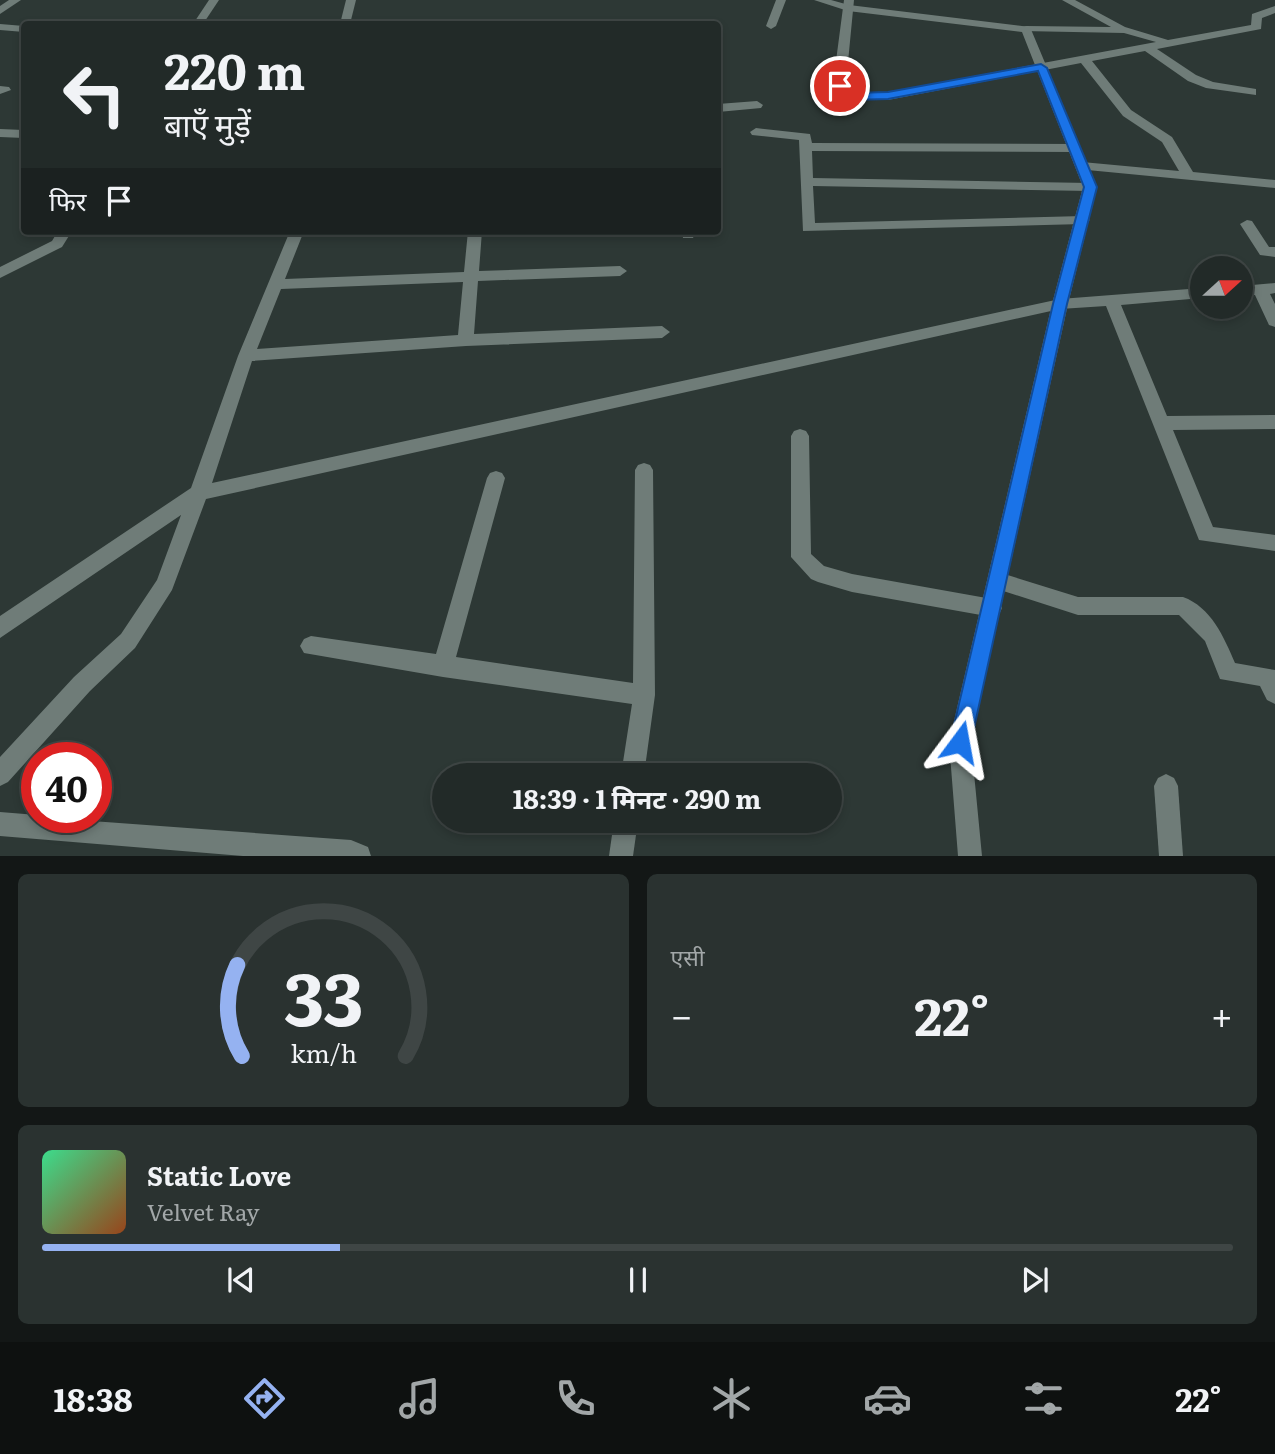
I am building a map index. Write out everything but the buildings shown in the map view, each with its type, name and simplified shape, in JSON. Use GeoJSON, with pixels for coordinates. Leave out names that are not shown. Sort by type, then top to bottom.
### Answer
{"type":"FeatureCollection","features":[{"type":"Feature","properties":{"kind":"street"},"geometry":{"type":"LineString","coordinates":[[0,11],[16,0]]}},
{"type":"Feature","properties":{"kind":"street"},"geometry":{"type":"LineString","coordinates":[[200,21],[214,0]]}},
{"type":"Feature","properties":{"kind":"street"},"geometry":{"type":"LineString","coordinates":[[346,21],[351,0]]}},
{"type":"Feature","properties":{"kind":"street"},"geometry":{"type":"LineString","coordinates":[[771,26],[781,0]]}},
{"type":"Feature","properties":{"kind":"street"},"geometry":{"type":"LineString","coordinates":[[820,0],[1026,29],[1125,30]]}},
{"type":"Feature","properties":{"kind":"street"},"geometry":{"type":"LineString","coordinates":[[1067,0],[1125,30],[1170,42]]}},
{"type":"Feature","properties":{"kind":"street"},"geometry":{"type":"LineString","coordinates":[[849,4],[842,62],[831,75],[850,96],[888,96],[1170,42],[1261,28],[1256,16],[1275,9]]}},
{"type":"Feature","properties":{"kind":"street"},"geometry":{"type":"LineString","coordinates":[[0,27],[21,29]]}},
{"type":"Feature","properties":{"kind":"street"},"geometry":{"type":"LineString","coordinates":[[970,856],[960,742],[1060,304],[1090,187],[1026,29]]}},
{"type":"Feature","properties":{"kind":"street"},"geometry":{"type":"LineString","coordinates":[[1146,47],[1192,78],[1210,85],[1252,92]]}},
{"type":"Feature","properties":{"kind":"street"},"geometry":{"type":"LineString","coordinates":[[1084,59],[1127,113],[1167,140],[1189,176]]}},
{"type":"Feature","properties":{"kind":"street"},"geometry":{"type":"LineString","coordinates":[[721,108],[757,106]]}},
{"type":"Feature","properties":{"kind":"street"},"geometry":{"type":"LineString","coordinates":[[756,132],[805,137],[808,228],[1083,220]]}},
{"type":"Feature","properties":{"kind":"street"},"geometry":{"type":"LineString","coordinates":[[0,133],[21,134]]}},
{"type":"Feature","properties":{"kind":"street"},"geometry":{"type":"LineString","coordinates":[[806,147],[1075,148]]}},
{"type":"Feature","properties":{"kind":"street"},"geometry":{"type":"LineString","coordinates":[[1082,166],[1275,184]]}},
{"type":"Feature","properties":{"kind":"street"},"geometry":{"type":"LineString","coordinates":[[808,182],[1090,187]]}},
{"type":"Feature","properties":{"kind":"street"},"geometry":{"type":"LineString","coordinates":[[1247,224],[1265,251],[1275,252]]}},
{"type":"Feature","properties":{"kind":"street"},"geometry":{"type":"LineString","coordinates":[[0,273],[57,244],[63,235]]}},
{"type":"Feature","properties":{"kind":"street"},"geometry":{"type":"LineString","coordinates":[[0,774],[82,684],[128,641],[165,584],[246,356],[295,235]]}},
{"type":"Feature","properties":{"kind":"street"},"geometry":{"type":"LineString","coordinates":[[466,340],[475,235]]}},
{"type":"Feature","properties":{"kind":"street"},"geometry":{"type":"LineString","coordinates":[[275,284],[620,271]]}},
{"type":"Feature","properties":{"kind":"street"},"geometry":{"type":"LineString","coordinates":[[1267,289],[1275,321]]}},
{"type":"Feature","properties":{"kind":"street"},"geometry":{"type":"LineString","coordinates":[[0,628],[199,493],[1060,304],[1190,294]]}},
{"type":"Feature","properties":{"kind":"street"},"geometry":{"type":"LineString","coordinates":[[1111,299],[1206,534],[1275,543]]}},
{"type":"Feature","properties":{"kind":"street"},"geometry":{"type":"LineString","coordinates":[[246,356],[466,340],[662,332]]}},
{"type":"Feature","properties":{"kind":"street"},"geometry":{"type":"LineString","coordinates":[[1161,423],[1275,422]]}},
{"type":"Feature","properties":{"kind":"street"},"geometry":{"type":"LineString","coordinates":[[800,436],[801,556],[818,573],[852,583],[992,608]]}},
{"type":"Feature","properties":{"kind":"street"},"geometry":{"type":"LineString","coordinates":[[635,763],[644,695],[643,470]]}},
{"type":"Feature","properties":{"kind":"street"},"geometry":{"type":"LineString","coordinates":[[443,667],[495,478]]}},
{"type":"Feature","properties":{"kind":"street"},"geometry":{"type":"LineString","coordinates":[[998,581],[1079,606],[1183,606],[1213,635],[1228,672],[1267,677],[1275,693]]}},
{"type":"Feature","properties":{"kind":"street"},"geometry":{"type":"LineString","coordinates":[[311,646],[644,695]]}},
{"type":"Feature","properties":{"kind":"street"},"geometry":{"type":"LineString","coordinates":[[1166,786],[1171,856]]}},
{"type":"Feature","properties":{"kind":"street"},"geometry":{"type":"LineString","coordinates":[[0,824],[351,852],[359,856]]}},
{"type":"Feature","properties":{"kind":"street"},"geometry":{"type":"LineString","coordinates":[[621,856],[624,833]]}},
{"type":"Feature","properties":{"kind":"route"},"geometry":{"type":"LineString","coordinates":[[840,86],[850,96],[888,96],[1041,68],[1090,187],[1060,304],[960,742]]}}]}
